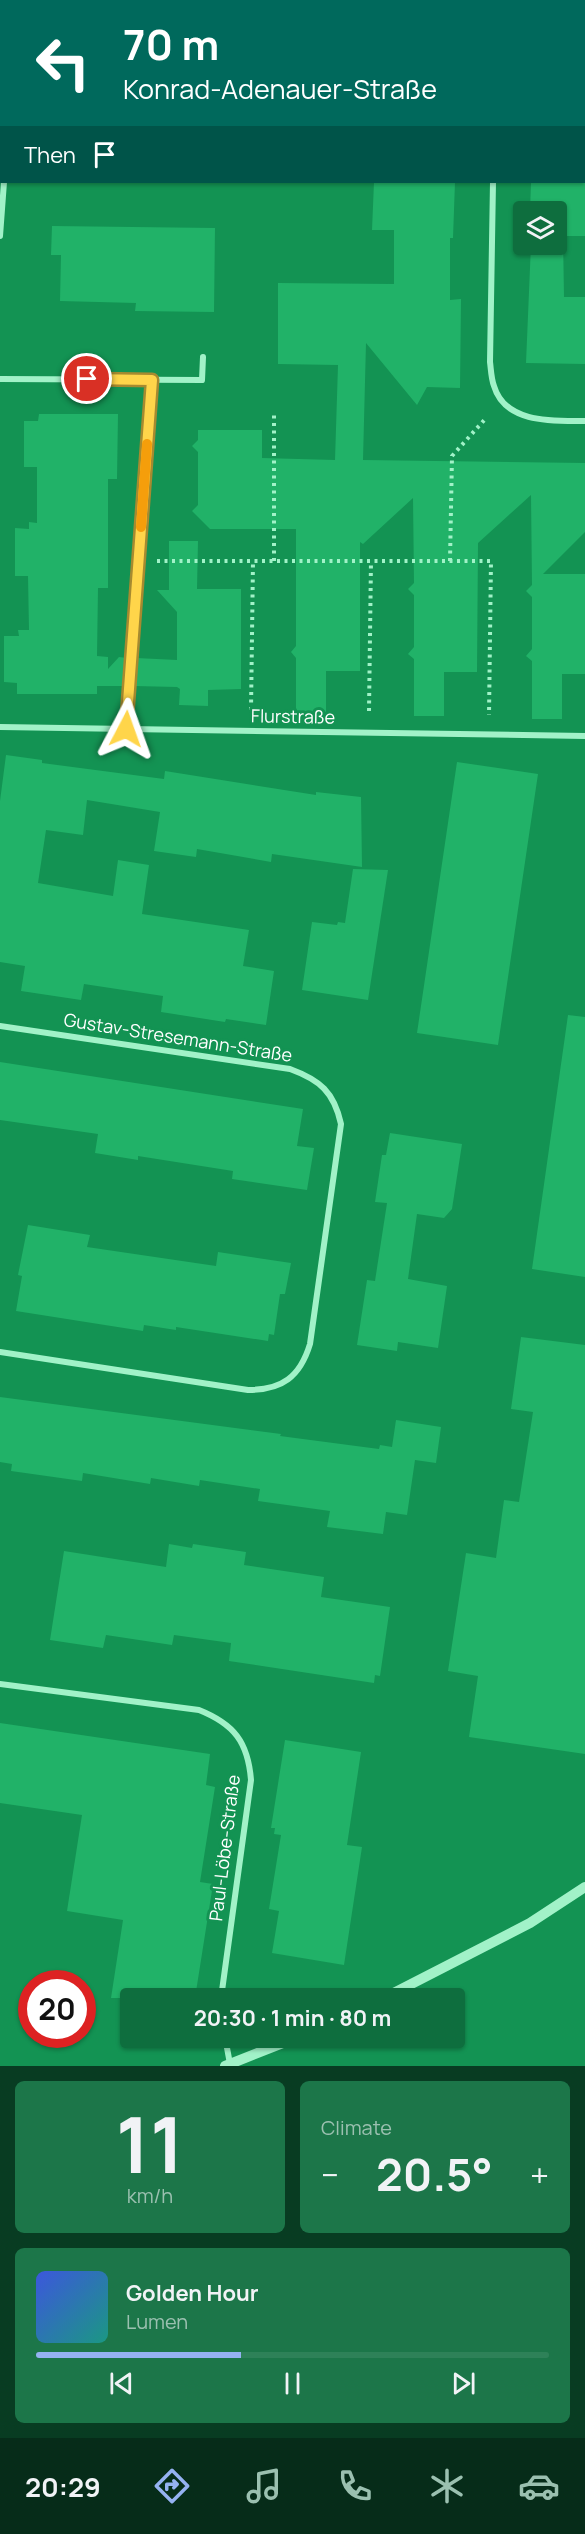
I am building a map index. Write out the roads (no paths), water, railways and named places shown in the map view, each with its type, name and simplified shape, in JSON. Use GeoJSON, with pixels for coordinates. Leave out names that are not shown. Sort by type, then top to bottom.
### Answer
{"type":"FeatureCollection","features":[{"type":"Feature","properties":{"kind":"street"},"geometry":{"type":"LineString","coordinates":[[0,236],[4,183]]}},
{"type":"Feature","properties":{"kind":"street"},"geometry":{"type":"LineString","coordinates":[[492,183],[490,362],[494,387],[506,405],[524,416],[550,421],[585,421]]}},
{"type":"Feature","properties":{"kind":"street"},"geometry":{"type":"LineString","coordinates":[[0,379],[202,380],[203,357]]}},
{"type":"Feature","properties":{"kind":"street","name":"Flurstraße"},"geometry":{"type":"LineString","coordinates":[[0,728],[585,736]]}},
{"type":"Feature","properties":{"kind":"street","name":"Gustav-Stresemann-Straße"},"geometry":{"type":"LineString","coordinates":[[0,1026],[290,1069],[308,1076],[323,1086],[335,1103],[341,1124],[310,1344],[302,1364],[288,1380],[266,1390],[248,1390],[0,1352]]}},
{"type":"Feature","properties":{"kind":"street","name":"Paul-Löbe-Straße"},"geometry":{"type":"LineString","coordinates":[[0,1684],[199,1710],[218,1718],[232,1729],[243,1746],[249,1763],[251,1780],[222,1988]]}},
{"type":"Feature","properties":{"kind":"street"},"geometry":{"type":"LineString","coordinates":[[403,1988],[530,1923],[585,1887]]}},
{"type":"Feature","properties":{"kind":"street"},"geometry":{"type":"LineString","coordinates":[[226,2048],[227,2065],[270,2048]]}},
{"type":"Feature","properties":{"kind":"lane"},"geometry":{"type":"LineString","coordinates":[[126,729],[152,380]]}}]}
